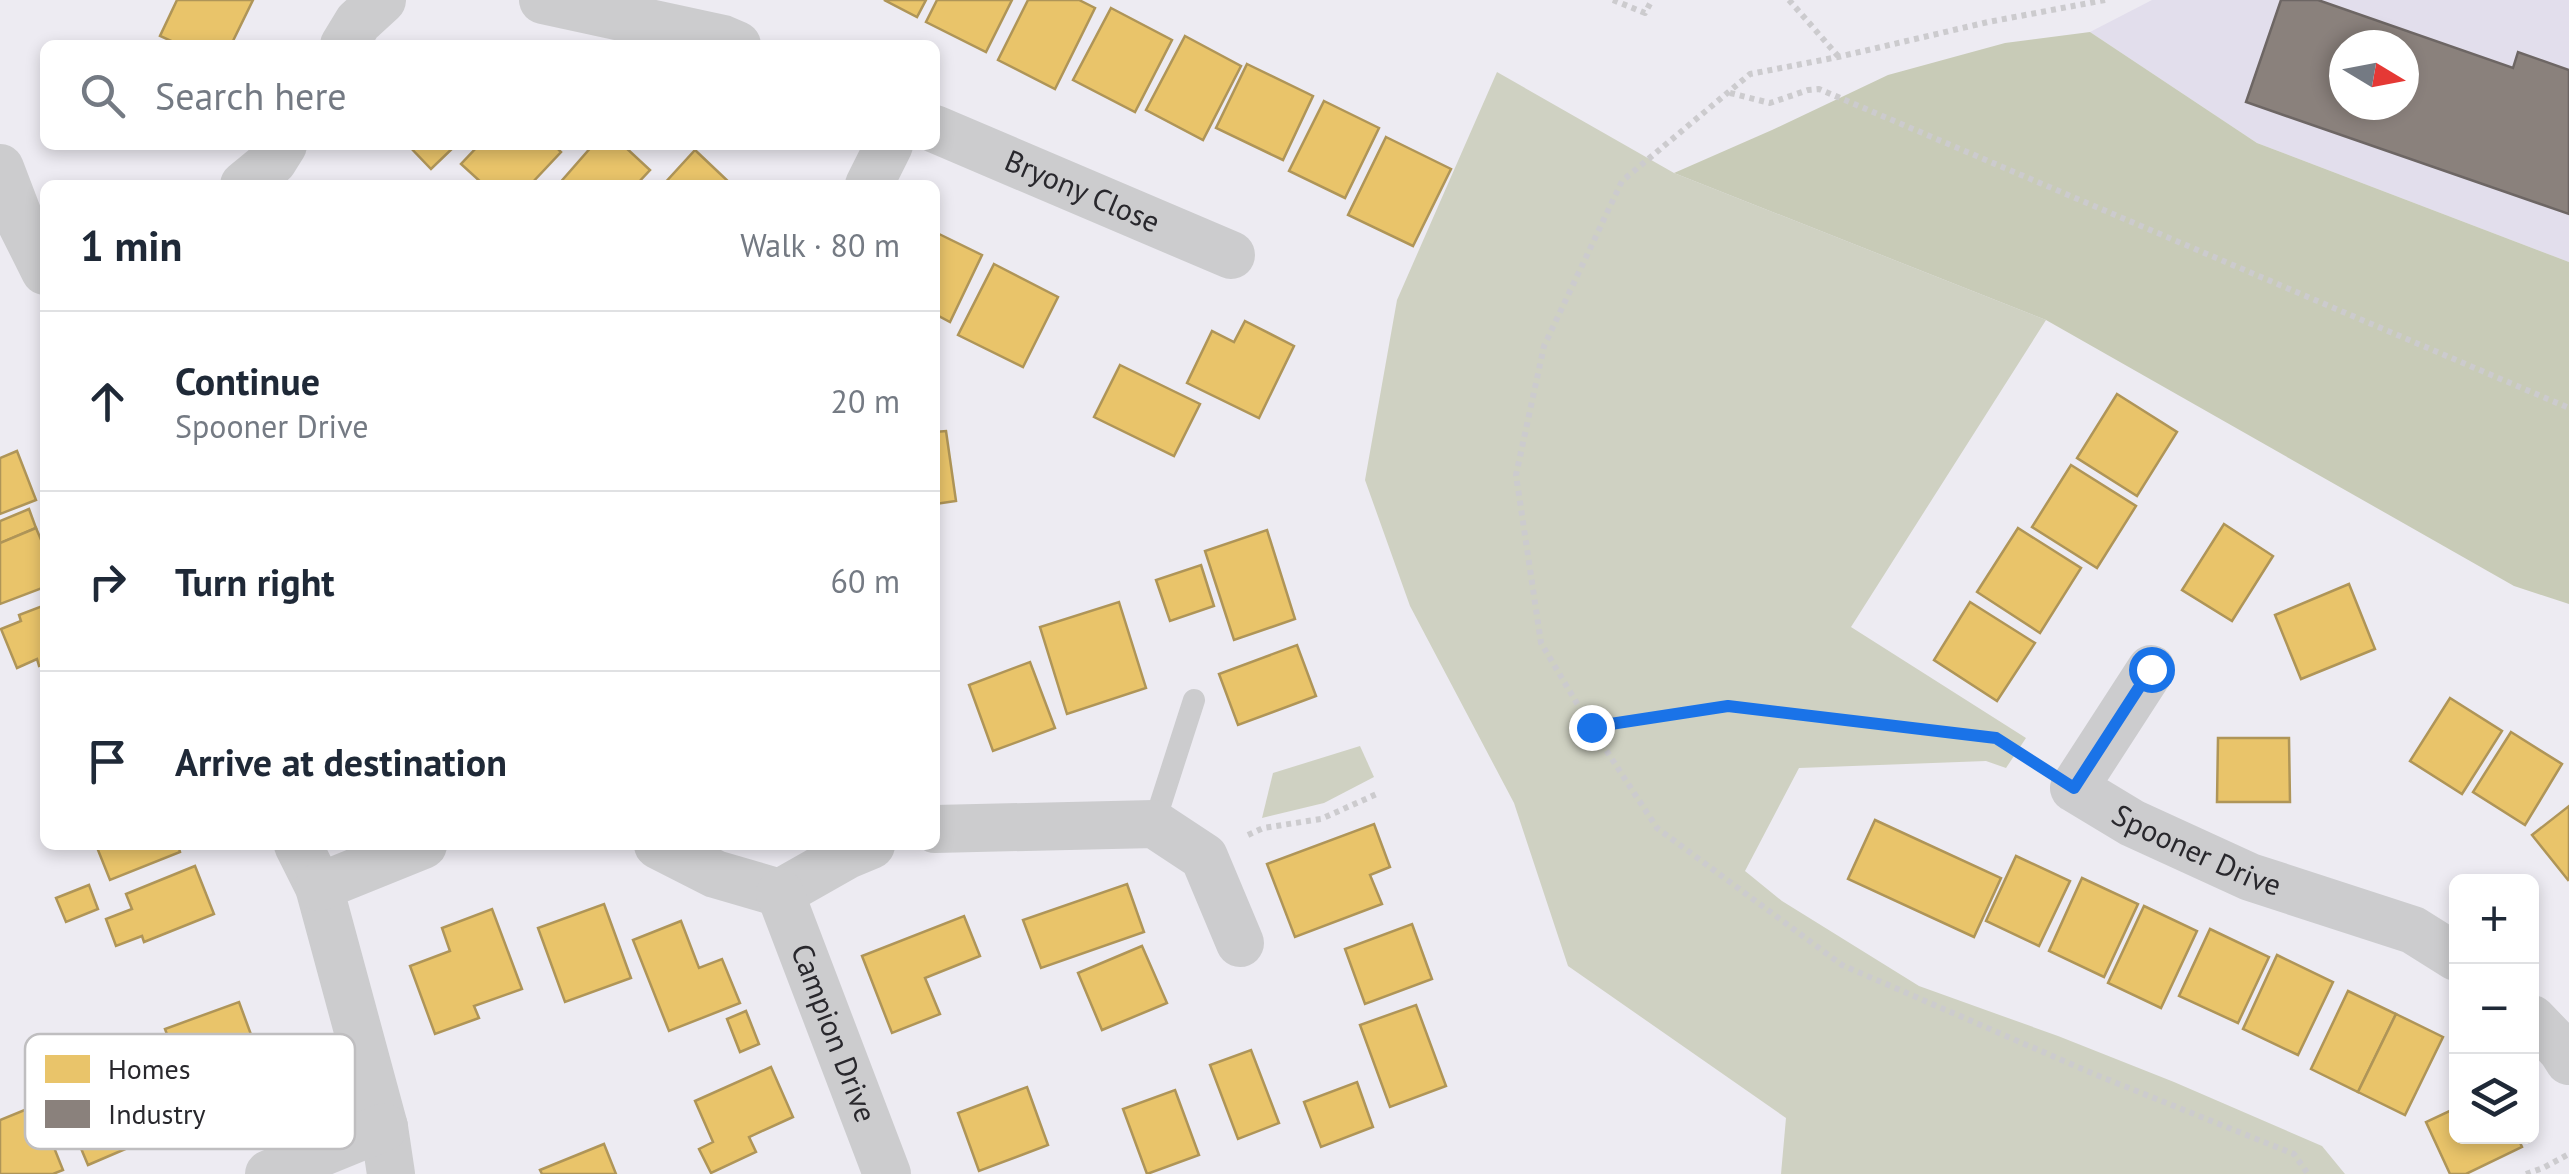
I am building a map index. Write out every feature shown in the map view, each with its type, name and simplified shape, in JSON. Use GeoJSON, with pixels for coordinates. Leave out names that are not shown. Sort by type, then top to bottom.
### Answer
{"type":"FeatureCollection","features":[{"type":"Feature","properties":{"kind":"street"},"geometry":{"type":"LineString","coordinates":[[347,40],[358,22],[382,0]]}},
{"type":"Feature","properties":{"kind":"street"},"geometry":{"type":"LineString","coordinates":[[543,0],[725,40]]}},
{"type":"Feature","properties":{"kind":"street","name":"Bryony Close"},"geometry":{"type":"LineString","coordinates":[[940,131],[1231,255]]}},
{"type":"Feature","properties":{"kind":"street"},"geometry":{"type":"LineString","coordinates":[[250,180],[280,150]]}},
{"type":"Feature","properties":{"kind":"street"},"geometry":{"type":"LineString","coordinates":[[871,180],[886,150]]}},
{"type":"Feature","properties":{"kind":"street"},"geometry":{"type":"LineString","coordinates":[[0,168],[40,261]]}},
{"type":"Feature","properties":{"kind":"street"},"geometry":{"type":"LineString","coordinates":[[2074,788],[2151,669]]}},
{"type":"Feature","properties":{"kind":"street","name":"Spooner Drive"},"geometry":{"type":"LineString","coordinates":[[2074,788],[2132,823],[2250,877],[2413,930],[2449,953]]}},
{"type":"Feature","properties":{"kind":"street"},"geometry":{"type":"LineString","coordinates":[[940,829],[1154,824],[1204,857],[1240,943]]}},
{"type":"Feature","properties":{"kind":"street"},"geometry":{"type":"LineString","coordinates":[[300,850],[319,887],[384,1126],[392,1174]]}},
{"type":"Feature","properties":{"kind":"street"},"geometry":{"type":"LineString","coordinates":[[319,887],[412,850]]}},
{"type":"Feature","properties":{"kind":"street"},"geometry":{"type":"LineString","coordinates":[[668,850],[715,874],[780,893],[860,850]]}},
{"type":"Feature","properties":{"kind":"street","name":"Campion Drive"},"geometry":{"type":"LineString","coordinates":[[780,893],[887,1174]]}},
{"type":"Feature","properties":{"kind":"street"},"geometry":{"type":"LineString","coordinates":[[2539,1026],[2569,1062]]}},
{"type":"Feature","properties":{"kind":"street"},"geometry":{"type":"LineString","coordinates":[[355,1138],[384,1126]]}},
{"type":"Feature","properties":{"kind":"street"},"geometry":{"type":"LineString","coordinates":[[269,1174],[329,1149]]}},
{"type":"Feature","properties":{"kind":"lane"},"geometry":{"type":"LineString","coordinates":[[1154,824],[1194,700]]}},
{"type":"Feature","properties":{"kind":"path"},"geometry":{"type":"LineString","coordinates":[[1613,0],[1645,13],[1652,0]]}},
{"type":"Feature","properties":{"kind":"path"},"geometry":{"type":"LineString","coordinates":[[1789,0],[1838,57]]}},
{"type":"Feature","properties":{"kind":"path"},"geometry":{"type":"LineString","coordinates":[[2106,0],[1750,74],[1622,181],[1544,346],[1516,475],[1541,644],[1657,828],[1842,965],[2094,1074],[2294,1154],[2308,1174]]}},
{"type":"Feature","properties":{"kind":"path"},"geometry":{"type":"LineString","coordinates":[[1729,92],[1770,103],[1819,89],[2569,408]]}},
{"type":"Feature","properties":{"kind":"path"},"geometry":{"type":"LineString","coordinates":[[1591,727],[1728,706],[1996,738],[2074,788]]}},
{"type":"Feature","properties":{"kind":"path"},"geometry":{"type":"LineString","coordinates":[[1204,857],[1262,828],[1321,819],[1379,792]]}},
{"type":"Feature","properties":{"kind":"path"},"geometry":{"type":"LineString","coordinates":[[2526,1174],[2569,1154]]}},
{"type":"Feature","properties":{"kind":"shaded area"},"geometry":{"type":"Polygon","coordinates":[[[2152,0],[2569,0],[2569,262],[2257,143],[2090,32],[2152,0]]]}},
{"type":"Feature","properties":{"kind":"shaded area"},"geometry":{"type":"Polygon","coordinates":[[[1497,72],[1674,173],[2046,320],[1851,627],[2026,738],[2006,768],[1986,761],[1799,768],[1745,871],[1782,901],[1919,986],[2174,1082],[2322,1146],[2345,1174],[1781,1174],[1786,1118],[1568,966],[1514,803],[1410,606],[1365,480],[1397,300],[1497,72]]]}},
{"type":"Feature","properties":{"kind":"shaded area"},"geometry":{"type":"Polygon","coordinates":[[[1360,746],[1374,777],[1324,803],[1262,818],[1273,773],[1360,746]]]}},
{"type":"Feature","properties":{"kind":"green space"},"geometry":{"type":"Polygon","coordinates":[[[2090,32],[2257,143],[2569,262],[2569,604],[2514,586],[2046,320],[1674,173],[1888,75],[2005,43],[2090,32]]]}},
{"type":"Feature","properties":{"kind":"building: Homes"},"geometry":{"type":"Polygon","coordinates":[[[177,0],[253,0],[233,40],[169,40],[160,36],[177,0]]]}},
{"type":"Feature","properties":{"kind":"building: Homes"},"geometry":{"type":"Polygon","coordinates":[[[884,0],[926,0],[917,17],[884,0]]]}},
{"type":"Feature","properties":{"kind":"building: Homes"},"geometry":{"type":"Polygon","coordinates":[[[937,0],[1012,0],[986,52],[926,22],[937,0]]]}},
{"type":"Feature","properties":{"kind":"building: Homes"},"geometry":{"type":"Polygon","coordinates":[[[1028,0],[1079,0],[1095,8],[1055,89],[998,60],[1028,0]]]}},
{"type":"Feature","properties":{"kind":"building: Homes"},"geometry":{"type":"Polygon","coordinates":[[[1111,8],[1172,40],[1135,112],[1073,80],[1111,8]]]}},
{"type":"Feature","properties":{"kind":"building: Homes"},"geometry":{"type":"Polygon","coordinates":[[[1185,36],[1241,66],[1203,140],[1146,110],[1185,36]]]}},
{"type":"Feature","properties":{"kind":"building: Homes"},"geometry":{"type":"Polygon","coordinates":[[[1247,64],[1313,96],[1283,160],[1216,128],[1247,64]]]}},
{"type":"Feature","properties":{"kind":"building: Homes"},"geometry":{"type":"Polygon","coordinates":[[[1324,101],[1379,128],[1345,198],[1289,171],[1324,101]]]}},
{"type":"Feature","properties":{"kind":"building: Homes"},"geometry":{"type":"Polygon","coordinates":[[[1386,137],[1451,169],[1413,246],[1348,215],[1386,137]]]}},
{"type":"Feature","properties":{"kind":"building: Homes"},"geometry":{"type":"Polygon","coordinates":[[[413,150],[451,150],[431,169],[413,150]]]}},
{"type":"Feature","properties":{"kind":"building: Homes"},"geometry":{"type":"Polygon","coordinates":[[[474,150],[561,152],[535,180],[479,180],[461,164],[474,150]]]}},
{"type":"Feature","properties":{"kind":"building: Homes"},"geometry":{"type":"Polygon","coordinates":[[[589,150],[628,150],[650,170],[641,180],[562,180],[589,150]]]}},
{"type":"Feature","properties":{"kind":"building: Homes"},"geometry":{"type":"Polygon","coordinates":[[[695,150],[727,180],[668,180],[695,150]]]}},
{"type":"Feature","properties":{"kind":"building: Homes"},"geometry":{"type":"Polygon","coordinates":[[[940,234],[982,255],[950,322],[940,317],[940,234]]]}},
{"type":"Feature","properties":{"kind":"building: Homes"},"geometry":{"type":"Polygon","coordinates":[[[994,264],[1058,297],[1023,367],[958,335],[994,264]]]}},
{"type":"Feature","properties":{"kind":"building: Homes"},"geometry":{"type":"Polygon","coordinates":[[[1245,321],[1294,346],[1259,418],[1187,383],[1212,331],[1234,342],[1245,321]]]}},
{"type":"Feature","properties":{"kind":"building: Homes"},"geometry":{"type":"Polygon","coordinates":[[[1120,365],[1200,404],[1174,456],[1094,417],[1120,365]]]}},
{"type":"Feature","properties":{"kind":"building: Homes"},"geometry":{"type":"Polygon","coordinates":[[[2117,394],[2177,432],[2137,496],[2077,458],[2117,394]]]}},
{"type":"Feature","properties":{"kind":"building: Homes"},"geometry":{"type":"Polygon","coordinates":[[[946,431],[956,501],[940,503],[940,432],[946,431]]]}},
{"type":"Feature","properties":{"kind":"building: Homes"},"geometry":{"type":"Polygon","coordinates":[[[17,451],[36,500],[0,514],[0,458],[17,451]]]}},
{"type":"Feature","properties":{"kind":"building: Homes"},"geometry":{"type":"Polygon","coordinates":[[[2071,465],[2136,506],[2097,568],[2032,527],[2071,465]]]}},
{"type":"Feature","properties":{"kind":"building: Homes"},"geometry":{"type":"Polygon","coordinates":[[[29,509],[36,528],[0,543],[0,521],[29,509]]]}},
{"type":"Feature","properties":{"kind":"building: Homes"},"geometry":{"type":"Polygon","coordinates":[[[2224,524],[2273,556],[2232,621],[2182,590],[2224,524]]]}},
{"type":"Feature","properties":{"kind":"building: Homes"},"geometry":{"type":"Polygon","coordinates":[[[36,528],[40,537],[40,589],[0,604],[0,543],[36,528]]]}},
{"type":"Feature","properties":{"kind":"building: Homes"},"geometry":{"type":"Polygon","coordinates":[[[2018,528],[2081,568],[2040,633],[1977,592],[2018,528]]]}},
{"type":"Feature","properties":{"kind":"building: Homes"},"geometry":{"type":"Polygon","coordinates":[[[1267,530],[1295,619],[1234,640],[1205,551],[1267,530]]]}},
{"type":"Feature","properties":{"kind":"building: Homes"},"geometry":{"type":"Polygon","coordinates":[[[1201,565],[1214,606],[1170,621],[1156,580],[1201,565]]]}},
{"type":"Feature","properties":{"kind":"building: Homes"},"geometry":{"type":"Polygon","coordinates":[[[2349,584],[2375,649],[2301,679],[2275,615],[2349,584]]]}},
{"type":"Feature","properties":{"kind":"building: Homes"},"geometry":{"type":"Polygon","coordinates":[[[1119,602],[1146,688],[1067,714],[1040,627],[1119,602]]]}},
{"type":"Feature","properties":{"kind":"building: Homes"},"geometry":{"type":"Polygon","coordinates":[[[1970,602],[2035,643],[1997,701],[1934,660],[1970,602]]]}},
{"type":"Feature","properties":{"kind":"building: Homes"},"geometry":{"type":"Polygon","coordinates":[[[40,607],[40,666],[37,659],[17,668],[1,629],[21,621],[19,615],[40,607]]]}},
{"type":"Feature","properties":{"kind":"building: Homes"},"geometry":{"type":"Polygon","coordinates":[[[1297,645],[1316,696],[1238,725],[1219,674],[1297,645]]]}},
{"type":"Feature","properties":{"kind":"building: Homes"},"geometry":{"type":"Polygon","coordinates":[[[1030,662],[1055,728],[993,751],[969,685],[1030,662]]]}},
{"type":"Feature","properties":{"kind":"building: Homes"},"geometry":{"type":"Polygon","coordinates":[[[2450,698],[2502,731],[2462,794],[2410,761],[2450,698]]]}},
{"type":"Feature","properties":{"kind":"building: Homes"},"geometry":{"type":"Polygon","coordinates":[[[2511,732],[2562,764],[2525,825],[2473,792],[2511,732]]]}},
{"type":"Feature","properties":{"kind":"building: Homes"},"geometry":{"type":"Polygon","coordinates":[[[2218,738],[2289,738],[2290,802],[2217,802],[2218,738]]]}},
{"type":"Feature","properties":{"kind":"building: Homes"},"geometry":{"type":"Polygon","coordinates":[[[2569,806],[2569,879],[2568,880],[2532,835],[2569,806]]]}},
{"type":"Feature","properties":{"kind":"building: Homes"},"geometry":{"type":"Polygon","coordinates":[[[1875,820],[2001,878],[1974,937],[1848,879],[1875,820]]]}},
{"type":"Feature","properties":{"kind":"building: Homes"},"geometry":{"type":"Polygon","coordinates":[[[1374,824],[1390,867],[1370,875],[1382,904],[1295,937],[1267,864],[1374,824]]]}},
{"type":"Feature","properties":{"kind":"building: Homes"},"geometry":{"type":"Polygon","coordinates":[[[98,850],[179,850],[180,852],[110,880],[98,850]]]}},
{"type":"Feature","properties":{"kind":"building: Homes"},"geometry":{"type":"Polygon","coordinates":[[[2016,856],[2070,881],[2039,946],[1986,921],[2016,856]]]}},
{"type":"Feature","properties":{"kind":"building: Homes"},"geometry":{"type":"Polygon","coordinates":[[[195,866],[214,914],[144,942],[142,936],[116,946],[106,919],[132,909],[126,894],[195,866]]]}},
{"type":"Feature","properties":{"kind":"building: Homes"},"geometry":{"type":"Polygon","coordinates":[[[2082,878],[2138,904],[2104,977],[2049,951],[2082,878]]]}},
{"type":"Feature","properties":{"kind":"building: Homes"},"geometry":{"type":"Polygon","coordinates":[[[1127,884],[1144,932],[1041,968],[1023,920],[1127,884]]]}},
{"type":"Feature","properties":{"kind":"building: Homes"},"geometry":{"type":"Polygon","coordinates":[[[89,885],[98,909],[66,922],[56,898],[89,885]]]}},
{"type":"Feature","properties":{"kind":"building: Homes"},"geometry":{"type":"Polygon","coordinates":[[[604,904],[631,978],[565,1002],[538,928],[604,904]]]}},
{"type":"Feature","properties":{"kind":"building: Homes"},"geometry":{"type":"Polygon","coordinates":[[[2144,906],[2197,931],[2161,1008],[2108,983],[2144,906]]]}},
{"type":"Feature","properties":{"kind":"building: Homes"},"geometry":{"type":"Polygon","coordinates":[[[492,909],[522,989],[474,1006],[479,1018],[435,1034],[410,966],[450,951],[442,928],[492,909]]]}},
{"type":"Feature","properties":{"kind":"building: Homes"},"geometry":{"type":"Polygon","coordinates":[[[964,916],[980,956],[925,978],[940,1014],[892,1033],[862,956],[964,916]]]}},
{"type":"Feature","properties":{"kind":"building: Homes"},"geometry":{"type":"Polygon","coordinates":[[[681,921],[699,968],[722,959],[740,1003],[669,1031],[633,940],[681,921]]]}},
{"type":"Feature","properties":{"kind":"building: Homes"},"geometry":{"type":"Polygon","coordinates":[[[1412,924],[1432,979],[1365,1004],[1345,949],[1412,924]]]}},
{"type":"Feature","properties":{"kind":"building: Homes"},"geometry":{"type":"Polygon","coordinates":[[[2210,929],[2269,957],[2238,1023],[2179,996],[2210,929]]]}},
{"type":"Feature","properties":{"kind":"building: Homes"},"geometry":{"type":"Polygon","coordinates":[[[1142,946],[1167,1003],[1102,1030],[1078,973],[1142,946]]]}},
{"type":"Feature","properties":{"kind":"building: Homes"},"geometry":{"type":"Polygon","coordinates":[[[2277,955],[2333,982],[2298,1055],[2243,1029],[2277,955]]]}},
{"type":"Feature","properties":{"kind":"building: Homes"},"geometry":{"type":"Polygon","coordinates":[[[2348,991],[2396,1014],[2358,1092],[2311,1069],[2348,991]]]}},
{"type":"Feature","properties":{"kind":"building: Homes"},"geometry":{"type":"Polygon","coordinates":[[[239,1002],[251,1034],[167,1034],[165,1029],[239,1002]]]}},
{"type":"Feature","properties":{"kind":"building: Homes"},"geometry":{"type":"Polygon","coordinates":[[[1416,1005],[1446,1086],[1390,1107],[1360,1025],[1416,1005]]]}},
{"type":"Feature","properties":{"kind":"building: Homes"},"geometry":{"type":"Polygon","coordinates":[[[746,1011],[759,1044],[740,1052],[727,1019],[746,1011]]]}},
{"type":"Feature","properties":{"kind":"building: Homes"},"geometry":{"type":"Polygon","coordinates":[[[2396,1014],[2443,1037],[2405,1115],[2358,1092],[2396,1014]]]}},
{"type":"Feature","properties":{"kind":"building: Homes"},"geometry":{"type":"Polygon","coordinates":[[[1251,1050],[1279,1123],[1238,1139],[1210,1065],[1251,1050]]]}},
{"type":"Feature","properties":{"kind":"building: Homes"},"geometry":{"type":"Polygon","coordinates":[[[771,1067],[793,1117],[749,1137],[756,1152],[711,1173],[699,1149],[713,1142],[695,1101],[771,1067]]]}},
{"type":"Feature","properties":{"kind":"building: Homes"},"geometry":{"type":"Polygon","coordinates":[[[1357,1082],[1373,1127],[1321,1147],[1304,1102],[1357,1082]]]}},
{"type":"Feature","properties":{"kind":"building: Homes"},"geometry":{"type":"Polygon","coordinates":[[[1027,1087],[1048,1145],[979,1171],[958,1113],[1027,1087]]]}},
{"type":"Feature","properties":{"kind":"building: Homes"},"geometry":{"type":"Polygon","coordinates":[[[1175,1090],[1199,1155],[1147,1174],[1123,1109],[1175,1090]]]}},
{"type":"Feature","properties":{"kind":"building: Homes"},"geometry":{"type":"Polygon","coordinates":[[[25,1110],[25,1149],[55,1149],[63,1170],[53,1174],[0,1174],[0,1120],[25,1110]]]}},
{"type":"Feature","properties":{"kind":"building: Homes"},"geometry":{"type":"Polygon","coordinates":[[[2449,1111],[2449,1144],[2522,1147],[2466,1174],[2450,1174],[2426,1122],[2449,1111]]]}},
{"type":"Feature","properties":{"kind":"building: Homes"},"geometry":{"type":"Polygon","coordinates":[[[604,1144],[616,1174],[542,1174],[540,1170],[604,1144]]]}},
{"type":"Feature","properties":{"kind":"building: Homes"},"geometry":{"type":"Polygon","coordinates":[[[81,1149],[125,1149],[88,1165],[81,1149]]]}},
{"type":"Feature","properties":{"kind":"building: Industry"},"geometry":{"type":"Polygon","coordinates":[[[2281,0],[2318,0],[2404,30],[2329,30],[2329,120],[2419,120],[2419,35],[2513,68],[2518,52],[2569,70],[2569,214],[2246,102],[2281,0]]]}},
{"type":"Feature","properties":{"kind":"route"},"geometry":{"type":"LineString","coordinates":[[1591,727],[1728,706],[1996,738],[2074,788],[2151,669]]}}]}
